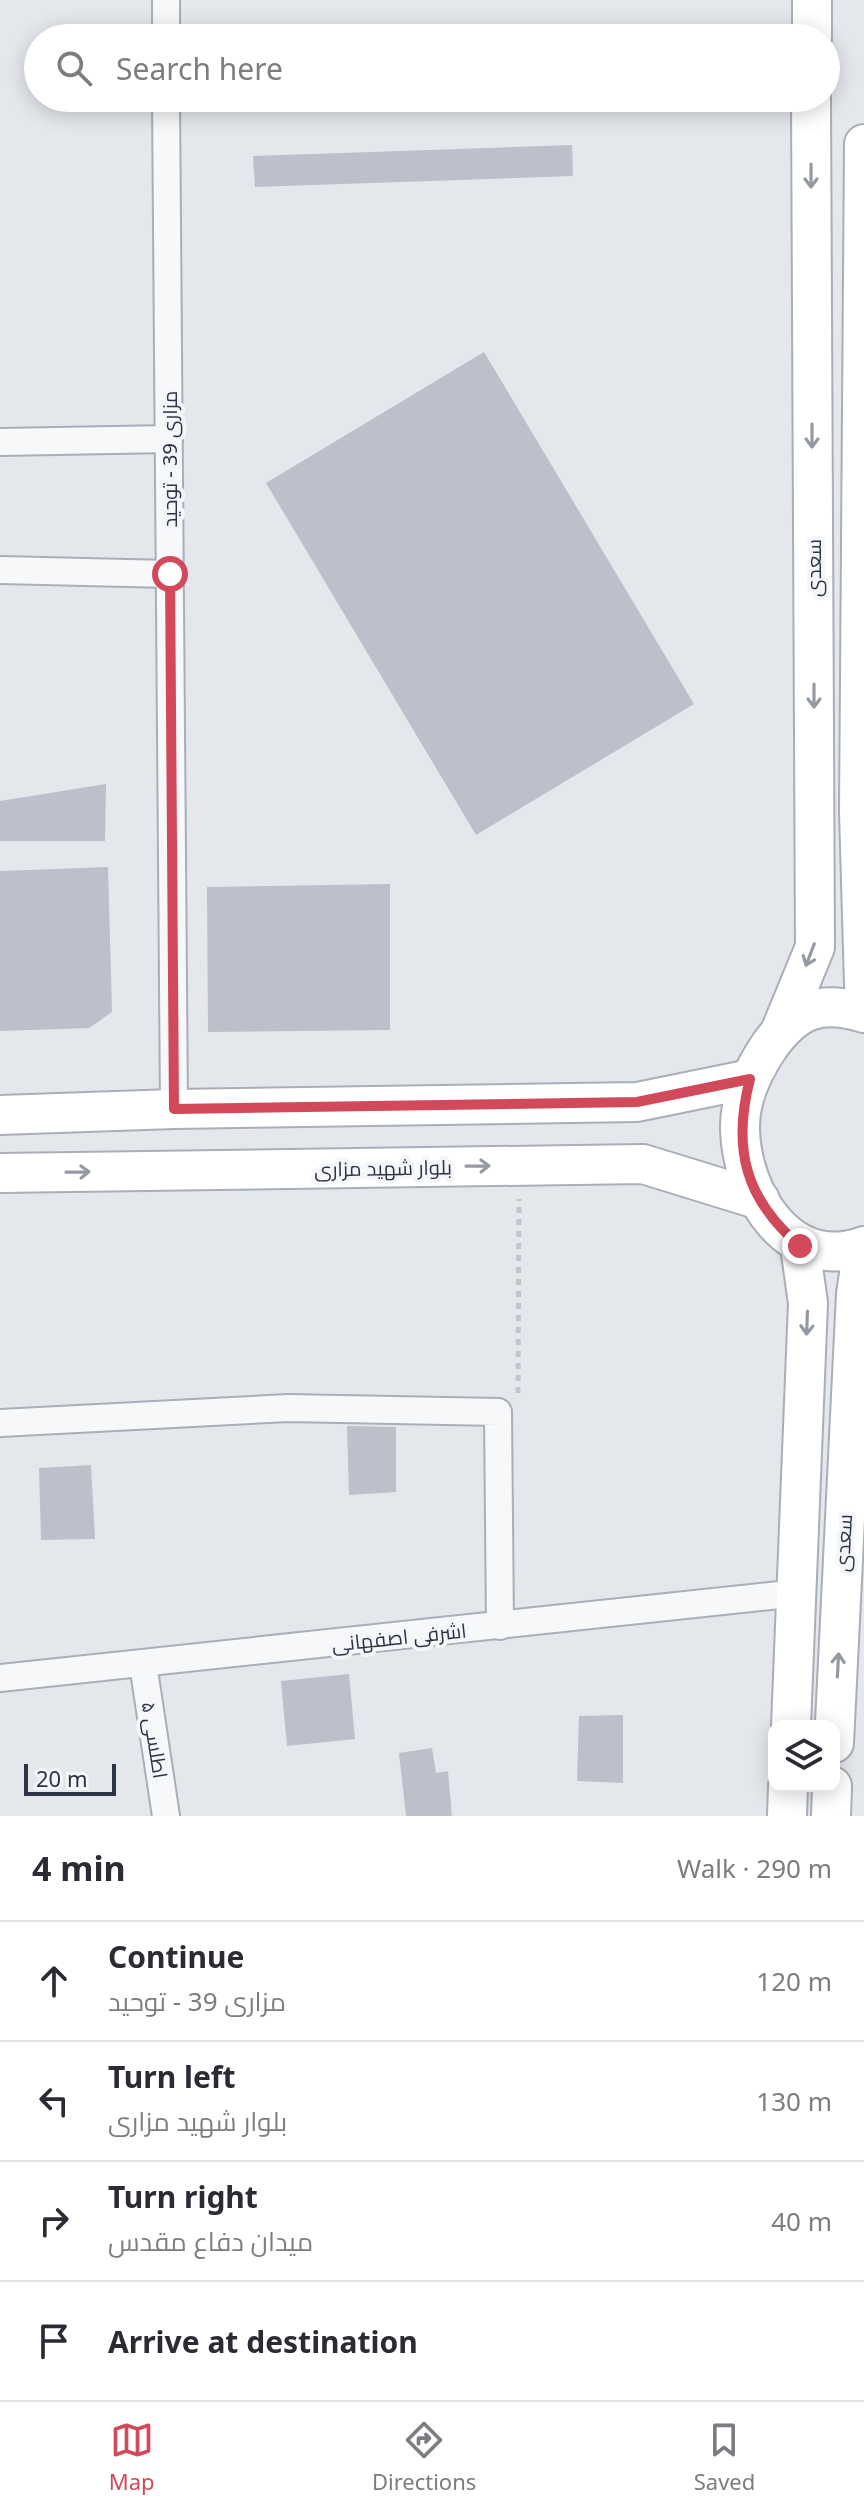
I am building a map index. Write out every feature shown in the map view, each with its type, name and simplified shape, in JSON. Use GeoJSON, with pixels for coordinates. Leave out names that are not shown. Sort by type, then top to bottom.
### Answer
{"type":"FeatureCollection","features":[{"type":"Feature","properties":{"kind":"main road"},"geometry":{"type":"LineString","coordinates":[[812,0],[812,24]]}},
{"type":"Feature","properties":{"kind":"main road","name":"سعدی"},"geometry":{"type":"LineString","coordinates":[[780,1032],[815,947],[811,112]]}},
{"type":"Feature","properties":{"kind":"main road"},"geometry":{"type":"LineString","coordinates":[[864,144],[864,985]]}},
{"type":"Feature","properties":{"kind":"main road"},"geometry":{"type":"LineString","coordinates":[[863,1246],[831,1255],[800,1246],[776,1225],[748,1177],[740,1128],[750,1079],[780,1032],[804,1012],[836,1004],[864,1013]]}},
{"type":"Feature","properties":{"kind":"main road"},"geometry":{"type":"LineString","coordinates":[[0,1115],[174,1109],[637,1102],[750,1079]]}},
{"type":"Feature","properties":{"kind":"main road","name":"بلوار شهید مزاری"},"geometry":{"type":"LineString","coordinates":[[0,1173],[643,1164],[760,1200]]}},
{"type":"Feature","properties":{"kind":"main road"},"geometry":{"type":"LineString","coordinates":[[791,1720],[808,1303],[800,1246]]}},
{"type":"Feature","properties":{"kind":"main road","name":"سعدی"},"geometry":{"type":"LineString","coordinates":[[836,1720],[854,1540],[856,1294],[863,1246]]}},
{"type":"Feature","properties":{"kind":"main road"},"geometry":{"type":"LineString","coordinates":[[787,1816],[788,1792]]}},
{"type":"Feature","properties":{"kind":"main road"},"geometry":{"type":"LineString","coordinates":[[831,1816],[832,1792]]}},
{"type":"Feature","properties":{"kind":"street"},"geometry":{"type":"LineString","coordinates":[[166,0],[166,24]]}},
{"type":"Feature","properties":{"kind":"street","name":"مزاری 39 - توحید"},"geometry":{"type":"LineString","coordinates":[[166,112],[174,1109]]}},
{"type":"Feature","properties":{"kind":"street"},"geometry":{"type":"LineString","coordinates":[[0,442],[169,439]]}},
{"type":"Feature","properties":{"kind":"street"},"geometry":{"type":"LineString","coordinates":[[0,570],[170,574]]}},
{"type":"Feature","properties":{"kind":"street"},"geometry":{"type":"LineString","coordinates":[[0,1423],[288,1408],[498,1412],[500,1626]]}},
{"type":"Feature","properties":{"kind":"street","name":"اشرفی اصفهانی"},"geometry":{"type":"LineString","coordinates":[[0,1678],[798,1593]]}},
{"type":"Feature","properties":{"kind":"street","name":"اطلسی ۵"},"geometry":{"type":"LineString","coordinates":[[143,1664],[166,1816]]}},
{"type":"Feature","properties":{"kind":"path"},"geometry":{"type":"LineString","coordinates":[[498,1412],[518,1398],[519,1166]]}},
{"type":"Feature","properties":{"kind":"building"},"geometry":{"type":"Polygon","coordinates":[[[572,145],[573,176],[255,187],[253,156],[572,145]]]}},
{"type":"Feature","properties":{"kind":"building"},"geometry":{"type":"Polygon","coordinates":[[[484,352],[694,704],[476,835],[266,483],[484,352]]]}},
{"type":"Feature","properties":{"kind":"building"},"geometry":{"type":"Polygon","coordinates":[[[106,784],[105,841],[0,841],[0,801],[106,784]]]}},
{"type":"Feature","properties":{"kind":"building"},"geometry":{"type":"Polygon","coordinates":[[[108,867],[112,1012],[89,1028],[0,1031],[0,871],[108,867]]]}},
{"type":"Feature","properties":{"kind":"building"},"geometry":{"type":"Polygon","coordinates":[[[390,884],[390,1030],[208,1032],[207,887],[390,884]]]}},
{"type":"Feature","properties":{"kind":"building"},"geometry":{"type":"Polygon","coordinates":[[[347,1426],[396,1427],[396,1492],[349,1495],[347,1426]]]}},
{"type":"Feature","properties":{"kind":"building"},"geometry":{"type":"Polygon","coordinates":[[[91,1465],[95,1539],[41,1540],[39,1468],[91,1465]]]}},
{"type":"Feature","properties":{"kind":"building"},"geometry":{"type":"Polygon","coordinates":[[[349,1674],[355,1739],[287,1746],[281,1681],[349,1674]]]}},
{"type":"Feature","properties":{"kind":"building"},"geometry":{"type":"Polygon","coordinates":[[[623,1715],[623,1783],[577,1781],[579,1716],[623,1715]]]}},
{"type":"Feature","properties":{"kind":"building"},"geometry":{"type":"Polygon","coordinates":[[[432,1748],[436,1773],[448,1771],[452,1816],[406,1816],[399,1753],[432,1748]]]}},
{"type":"Feature","properties":{"kind":"route"},"geometry":{"type":"LineString","coordinates":[[170,574],[174,1109],[637,1102],[750,1079],[740,1128],[748,1177],[776,1225],[800,1246]]}}]}
